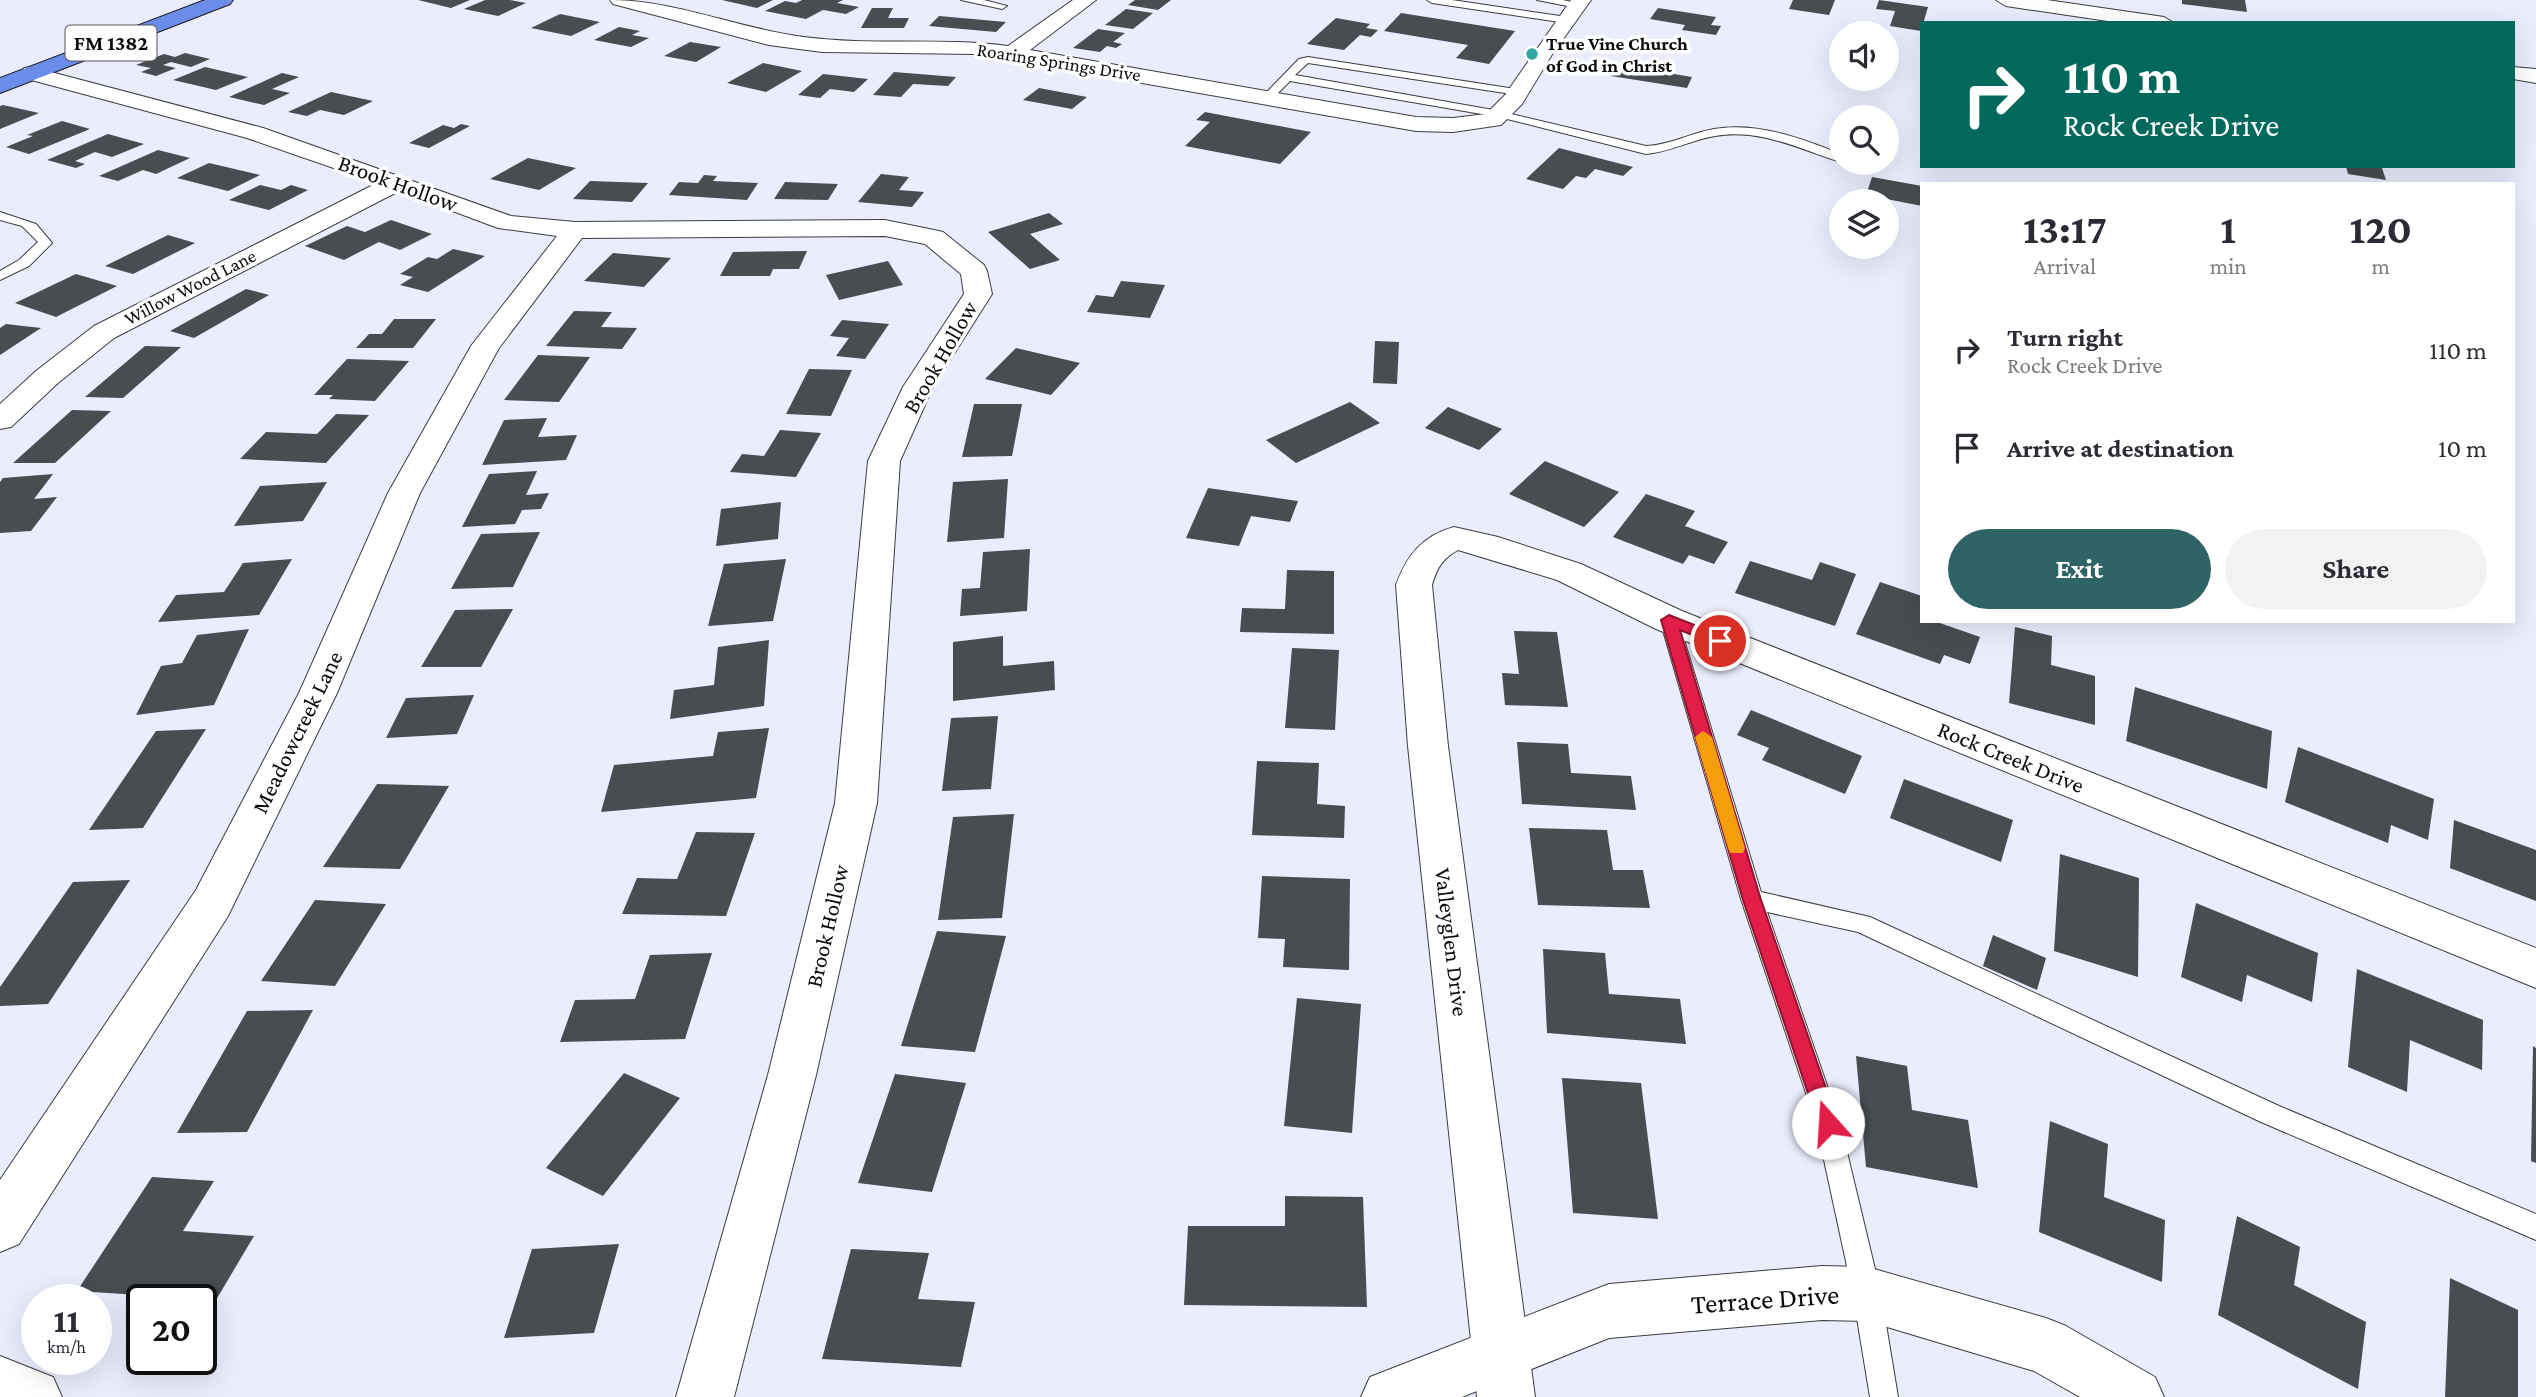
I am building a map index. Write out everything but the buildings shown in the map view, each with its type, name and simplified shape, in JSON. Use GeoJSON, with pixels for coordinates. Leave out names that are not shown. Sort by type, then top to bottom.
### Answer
{"type":"FeatureCollection","features":[{"type":"Feature","properties":{"kind":"main road","name":"FM 1382"},"geometry":{"type":"LineString","coordinates":[[0,86],[223,0]]}},
{"type":"Feature","properties":{"kind":"street","name":"Roaring Springs Drive"},"geometry":{"type":"LineString","coordinates":[[620,0],[769,39],[822,46],[976,48],[1416,124],[1453,125],[1493,120],[1499,114]]}},
{"type":"Feature","properties":{"kind":"street"},"geometry":{"type":"LineString","coordinates":[[1012,53],[1086,0]]}},
{"type":"Feature","properties":{"kind":"street"},"geometry":{"type":"LineString","coordinates":[[2006,0],[2150,21]]}},
{"type":"Feature","properties":{"kind":"street"},"geometry":{"type":"LineString","coordinates":[[1499,114],[1518,92],[1575,8]]}},
{"type":"Feature","properties":{"kind":"street"},"geometry":{"type":"LineString","coordinates":[[2515,73],[2536,76]]}},
{"type":"Feature","properties":{"kind":"street","name":"Brook Hollow"},"geometry":{"type":"LineString","coordinates":[[32,74],[255,133],[507,223],[575,230],[885,229],[934,238],[974,271],[978,294],[918,387],[884,461],[856,803],[792,1075],[705,1397]]}},
{"type":"Feature","properties":{"kind":"street","name":"Willow Wood Lane"},"geometry":{"type":"LineString","coordinates":[[0,420],[47,377],[104,332],[160,300],[398,182]]}},
{"type":"Feature","properties":{"kind":"street","name":"Meadowcreek Lane"},"geometry":{"type":"LineString","coordinates":[[0,1226],[212,903],[318,693],[404,493],[486,346],[575,230]]}},
{"type":"Feature","properties":{"kind":"street","name":"Valleyglen Drive"},"geometry":{"type":"LineString","coordinates":[[1486,545],[1454,538],[1435,548],[1421,564],[1413,585],[1427,746],[1504,1375]]}},
{"type":"Feature","properties":{"kind":"street","name":"Rock Creek Drive"},"geometry":{"type":"LineString","coordinates":[[1486,545],[1569,572],[1669,620],[2536,968]]}},
{"type":"Feature","properties":{"kind":"street","name":"Terrace Drive"},"geometry":{"type":"LineString","coordinates":[[1390,1397],[1504,1375],[1609,1311],[1822,1293],[1867,1294],[2046,1346],[2135,1397]]}},
{"type":"Feature","properties":{"kind":"street"},"geometry":{"type":"LineString","coordinates":[[0,1384],[33,1397]]}},
{"type":"Feature","properties":{"kind":"lane"},"geometry":{"type":"LineString","coordinates":[[966,0],[1002,6]]}},
{"type":"Feature","properties":{"kind":"lane"},"geometry":{"type":"LineString","coordinates":[[1432,0],[1575,8]]}},
{"type":"Feature","properties":{"kind":"lane"},"geometry":{"type":"LineString","coordinates":[[1542,0],[1575,8]]}},
{"type":"Feature","properties":{"kind":"lane"},"geometry":{"type":"LineString","coordinates":[[1267,98],[1303,61],[1316,60],[1518,92]]}},
{"type":"Feature","properties":{"kind":"lane"},"geometry":{"type":"LineString","coordinates":[[1287,78],[1499,114],[1646,150],[1665,149],[1723,131],[1779,136],[1829,154]]}},
{"type":"Feature","properties":{"kind":"lane"},"geometry":{"type":"LineString","coordinates":[[0,216],[21,221],[37,229],[45,243],[24,264],[0,276]]}},
{"type":"Feature","properties":{"kind":"lane"},"geometry":{"type":"LineString","coordinates":[[1669,620],[1752,900],[1828,1123],[1867,1294],[1884,1397]]}},
{"type":"Feature","properties":{"kind":"lane"},"geometry":{"type":"LineString","coordinates":[[1752,900],[1862,924],[2270,1114],[2536,1227]]}},
{"type":"Feature","properties":{"kind":"slow traffic"},"geometry":{"type":"LineString","coordinates":[[1703,737],[1737,848]]}},
{"type":"Feature","properties":{"kind":"place","name":"True Vine Church of God in Christ"},"geometry":{"type":"Point","coordinates":[1532,54]}},
{"type":"Feature","properties":{"kind":"route"},"geometry":{"type":"LineString","coordinates":[[1720,641],[1669,620],[1752,900],[1828,1123]]}}]}
